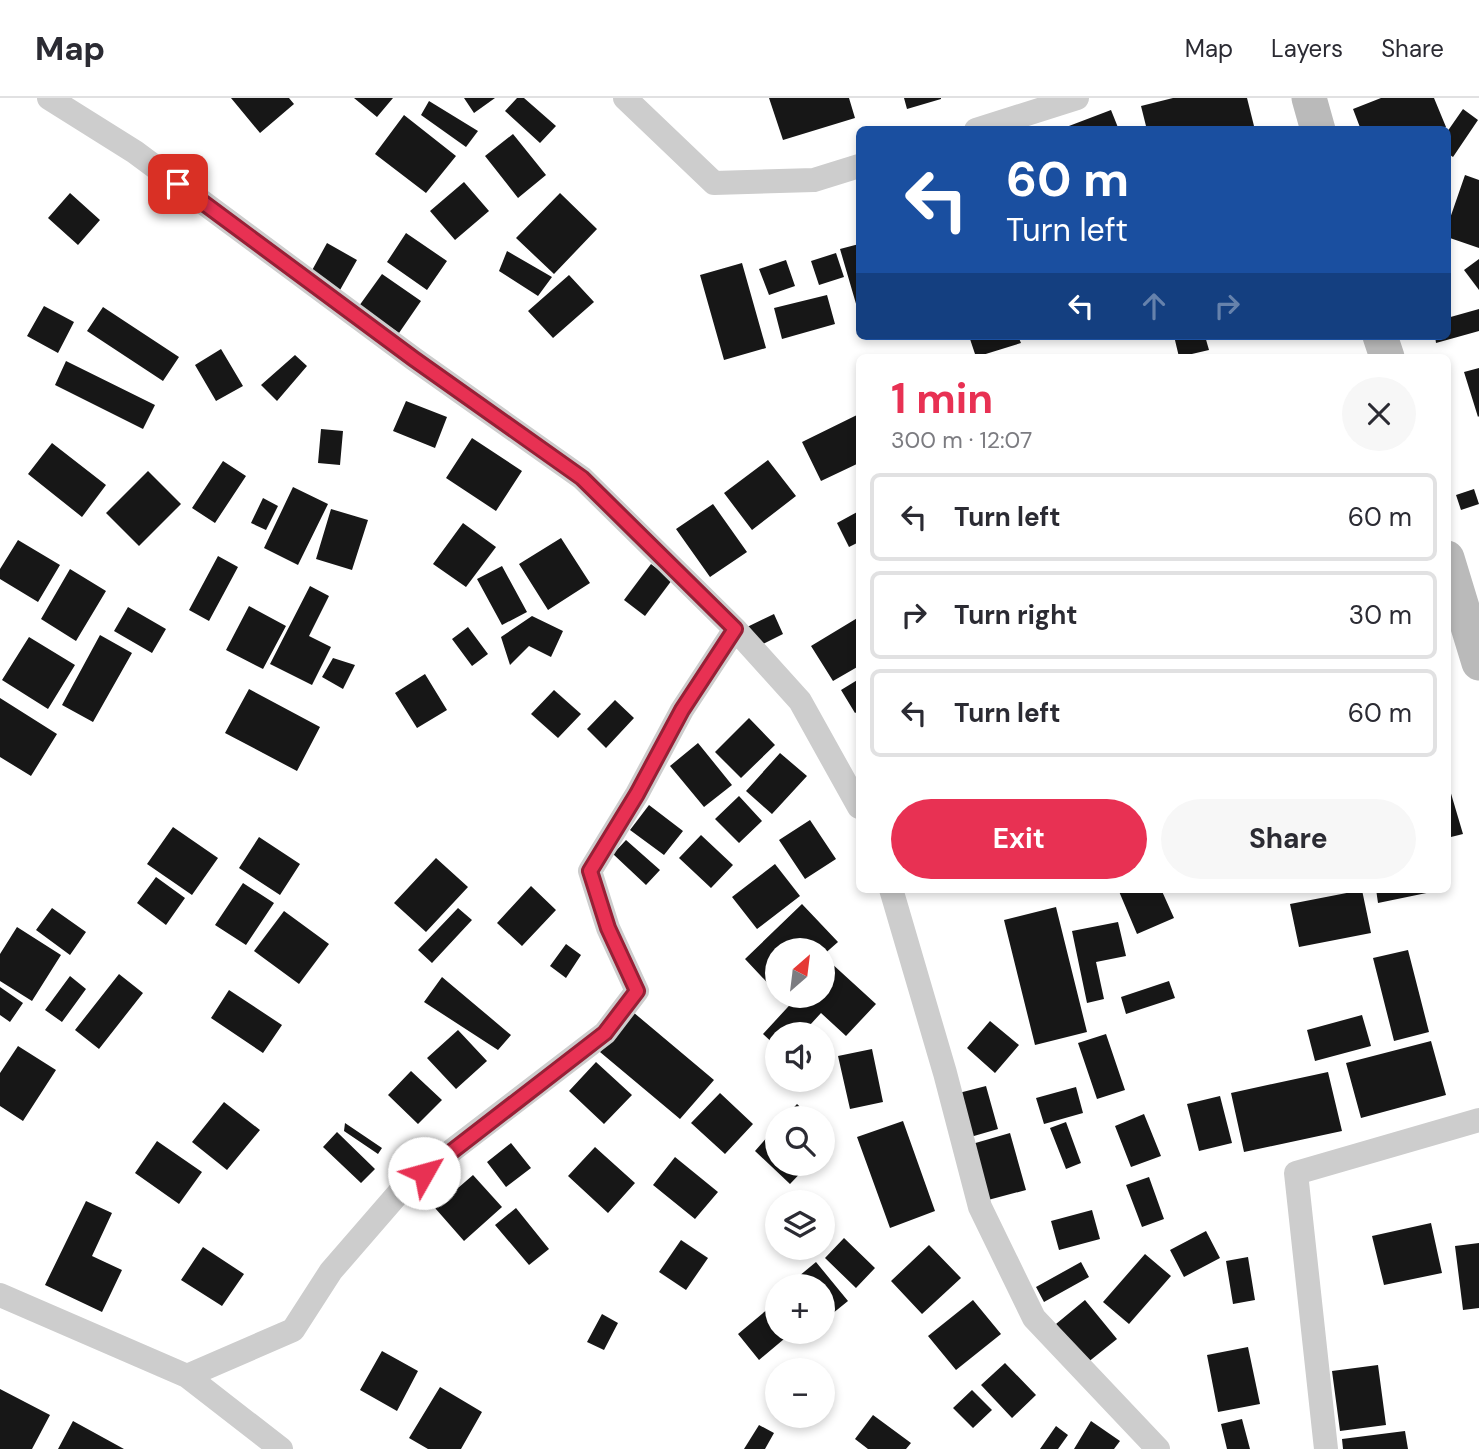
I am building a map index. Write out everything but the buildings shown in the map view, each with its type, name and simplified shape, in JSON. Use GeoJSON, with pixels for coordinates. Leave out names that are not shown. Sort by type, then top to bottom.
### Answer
{"type":"FeatureCollection","features":[{"type":"Feature","properties":{"kind":"main road"},"geometry":{"type":"LineString","coordinates":[[1309,98],[1317,126]]}},
{"type":"Feature","properties":{"kind":"main road"},"geometry":{"type":"LineString","coordinates":[[1451,571],[1479,663]]}},
{"type":"Feature","properties":{"kind":"street"},"geometry":{"type":"LineString","coordinates":[[49,98],[135,152],[414,359],[582,478],[735,629],[800,701],[856,802]]}},
{"type":"Feature","properties":{"kind":"street"},"geometry":{"type":"LineString","coordinates":[[625,98],[714,183],[814,180],[856,167]]}},
{"type":"Feature","properties":{"kind":"street"},"geometry":{"type":"LineString","coordinates":[[989,126],[1077,98]]}},
{"type":"Feature","properties":{"kind":"street"},"geometry":{"type":"LineString","coordinates":[[187,1376],[293,1330],[331,1271],[403,1188],[605,1033],[637,991],[608,928],[590,871],[637,794],[682,710],[735,629]]}},
{"type":"Feature","properties":{"kind":"street"},"geometry":{"type":"LineString","coordinates":[[892,893],[945,1073],[980,1207],[1034,1318],[1158,1449]]}},
{"type":"Feature","properties":{"kind":"street"},"geometry":{"type":"LineString","coordinates":[[1325,1449],[1296,1173],[1479,1120]]}},
{"type":"Feature","properties":{"kind":"street"},"geometry":{"type":"LineString","coordinates":[[0,1295],[187,1376],[281,1449]]}},
{"type":"Feature","properties":{"kind":"route"},"geometry":{"type":"LineString","coordinates":[[178,184],[414,359],[582,478],[735,629],[682,710],[637,794],[590,871],[608,928],[637,991],[605,1033],[424,1173]]}}]}
